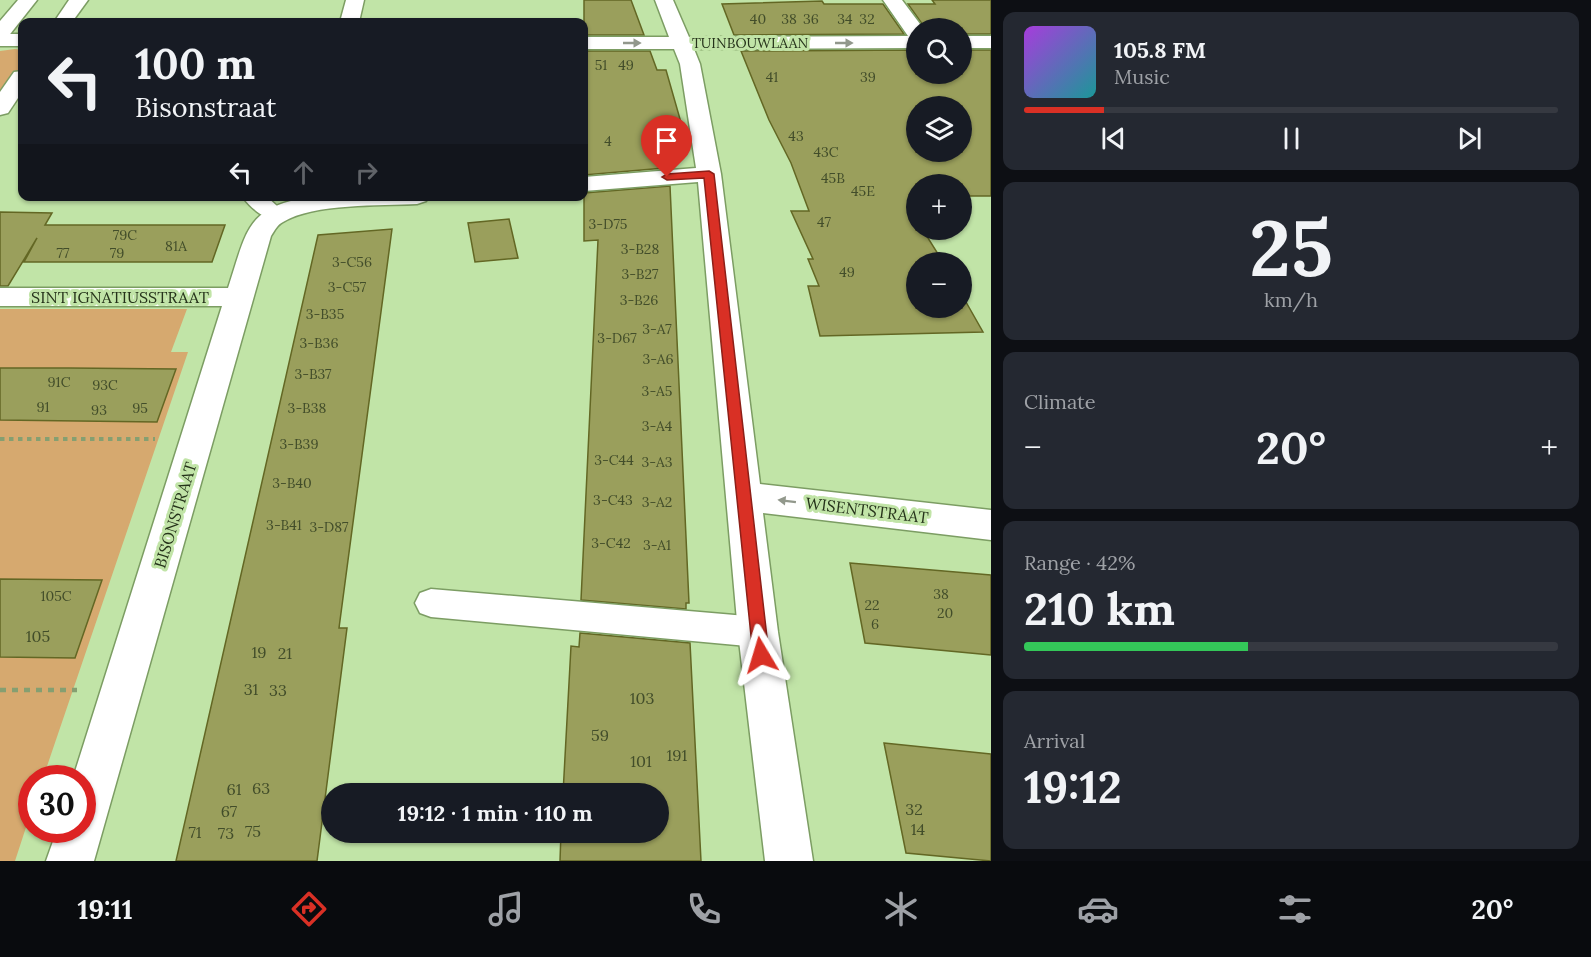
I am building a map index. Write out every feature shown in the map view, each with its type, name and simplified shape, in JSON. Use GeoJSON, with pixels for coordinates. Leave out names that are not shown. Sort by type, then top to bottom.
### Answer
{"type":"FeatureCollection","features":[{"type":"Feature","properties":{"kind":"street"},"geometry":{"type":"LineString","coordinates":[[0,34],[28,0]]}},
{"type":"Feature","properties":{"kind":"street"},"geometry":{"type":"LineString","coordinates":[[66,18],[80,0]]}},
{"type":"Feature","properties":{"kind":"street"},"geometry":{"type":"LineString","coordinates":[[351,18],[355,0]]}},
{"type":"Feature","properties":{"kind":"street"},"geometry":{"type":"LineString","coordinates":[[664,0],[690,64],[709,174],[758,632],[789,861]]}},
{"type":"Feature","properties":{"kind":"street"},"geometry":{"type":"LineString","coordinates":[[892,0],[906,19]]}},
{"type":"Feature","properties":{"kind":"street"},"geometry":{"type":"LineString","coordinates":[[0,40],[18,40]]}},
{"type":"Feature","properties":{"kind":"street","name":"TUINBOUWLAAN"},"geometry":{"type":"LineString","coordinates":[[588,43],[906,42]]}},
{"type":"Feature","properties":{"kind":"street"},"geometry":{"type":"LineString","coordinates":[[972,42],[991,42]]}},
{"type":"Feature","properties":{"kind":"street"},"geometry":{"type":"LineString","coordinates":[[0,108],[18,83]]}},
{"type":"Feature","properties":{"kind":"street"},"geometry":{"type":"LineString","coordinates":[[588,184],[709,174]]}},
{"type":"Feature","properties":{"kind":"street","name":"BISONSTRAAT"},"geometry":{"type":"LineString","coordinates":[[96,776],[239,297],[258,236],[267,222],[264,206],[356,201]]}},
{"type":"Feature","properties":{"kind":"street","name":"SINT IGNATIUSSTRAAT"},"geometry":{"type":"LineString","coordinates":[[0,297],[239,297]]}},
{"type":"Feature","properties":{"kind":"street","name":"WISENTSTRAAT"},"geometry":{"type":"LineString","coordinates":[[743,496],[991,525]]}},
{"type":"Feature","properties":{"kind":"street"},"geometry":{"type":"LineString","coordinates":[[70,861],[76,843]]}},
{"type":"Feature","properties":{"kind":"lane"},"geometry":{"type":"LineString","coordinates":[[431,603],[758,632]]}},
{"type":"Feature","properties":{"kind":"path"},"geometry":{"type":"LineString","coordinates":[[0,439],[198,439]]}},
{"type":"Feature","properties":{"kind":"path"},"geometry":{"type":"LineString","coordinates":[[0,690],[123,690]]}},
{"type":"Feature","properties":{"kind":"shaded area"},"geometry":{"type":"Polygon","coordinates":[[[18,49],[18,73],[0,98],[0,51],[18,49]]]}},
{"type":"Feature","properties":{"kind":"shaded area"},"geometry":{"type":"Polygon","coordinates":[[[0,309],[187,309],[171,352],[188,352],[47,765],[18,765],[18,843],[21,843],[15,861],[0,861],[0,309]]]}},
{"type":"Feature","properties":{"kind":"building"},"geometry":{"type":"Polygon","coordinates":[[[584,0],[631,0],[644,35],[588,35],[588,18],[584,18],[584,0]]]}},
{"type":"Feature","properties":{"kind":"building"},"geometry":{"type":"Polygon","coordinates":[[[932,0],[991,0],[991,34],[972,34],[972,18],[918,18],[908,4],[935,4],[932,0]]]}},
{"type":"Feature","properties":{"kind":"building"},"geometry":{"type":"Polygon","coordinates":[[[822,1],[824,4],[883,4],[904,34],[734,35],[722,4],[822,1]]]}},
{"type":"Feature","properties":{"kind":"building"},"geometry":{"type":"Polygon","coordinates":[[[906,50],[906,84],[972,84],[972,50],[991,50],[991,196],[972,196],[972,174],[906,174],[906,240],[929,240],[937,252],[906,252],[906,318],[972,318],[972,313],[983,332],[820,336],[808,286],[819,286],[808,259],[813,259],[791,211],[809,211],[791,163],[769,120],[741,51],[906,50]]]}},
{"type":"Feature","properties":{"kind":"building"},"geometry":{"type":"Polygon","coordinates":[[[588,51],[650,51],[657,70],[666,70],[684,133],[648,133],[664,168],[588,175],[588,51]]]}},
{"type":"Feature","properties":{"kind":"building"},"geometry":{"type":"Polygon","coordinates":[[[670,186],[689,603],[686,603],[686,609],[581,600],[598,240],[584,241],[584,201],[588,201],[588,193],[670,186]]]}},
{"type":"Feature","properties":{"kind":"building"},"geometry":{"type":"Polygon","coordinates":[[[0,212],[52,213],[45,225],[225,225],[212,262],[24,262],[37,238],[8,286],[0,286],[0,212]]]}},
{"type":"Feature","properties":{"kind":"building"},"geometry":{"type":"Polygon","coordinates":[[[509,219],[518,258],[475,262],[468,223],[509,219]]]}},
{"type":"Feature","properties":{"kind":"building"},"geometry":{"type":"Polygon","coordinates":[[[392,229],[339,628],[347,628],[327,783],[321,783],[321,830],[317,861],[176,861],[318,235],[392,229]]]}},
{"type":"Feature","properties":{"kind":"building"},"geometry":{"type":"Polygon","coordinates":[[[0,368],[176,369],[157,422],[0,420],[0,368]]]}},
{"type":"Feature","properties":{"kind":"building"},"geometry":{"type":"Polygon","coordinates":[[[850,563],[991,575],[991,655],[865,643],[850,563]]]}},
{"type":"Feature","properties":{"kind":"building"},"geometry":{"type":"Polygon","coordinates":[[[0,579],[102,580],[75,658],[0,657],[0,579]]]}},
{"type":"Feature","properties":{"kind":"building"},"geometry":{"type":"Polygon","coordinates":[[[580,633],[690,643],[701,861],[560,861],[561,843],[669,843],[669,783],[564,783],[571,646],[579,647],[580,633]]]}},
{"type":"Feature","properties":{"kind":"building"},"geometry":{"type":"Polygon","coordinates":[[[884,743],[991,754],[991,861],[906,853],[884,743]]]}},
{"type":"Feature","properties":{"kind":"route"},"geometry":{"type":"LineString","coordinates":[[667,177],[709,174],[761,655]]}}]}
